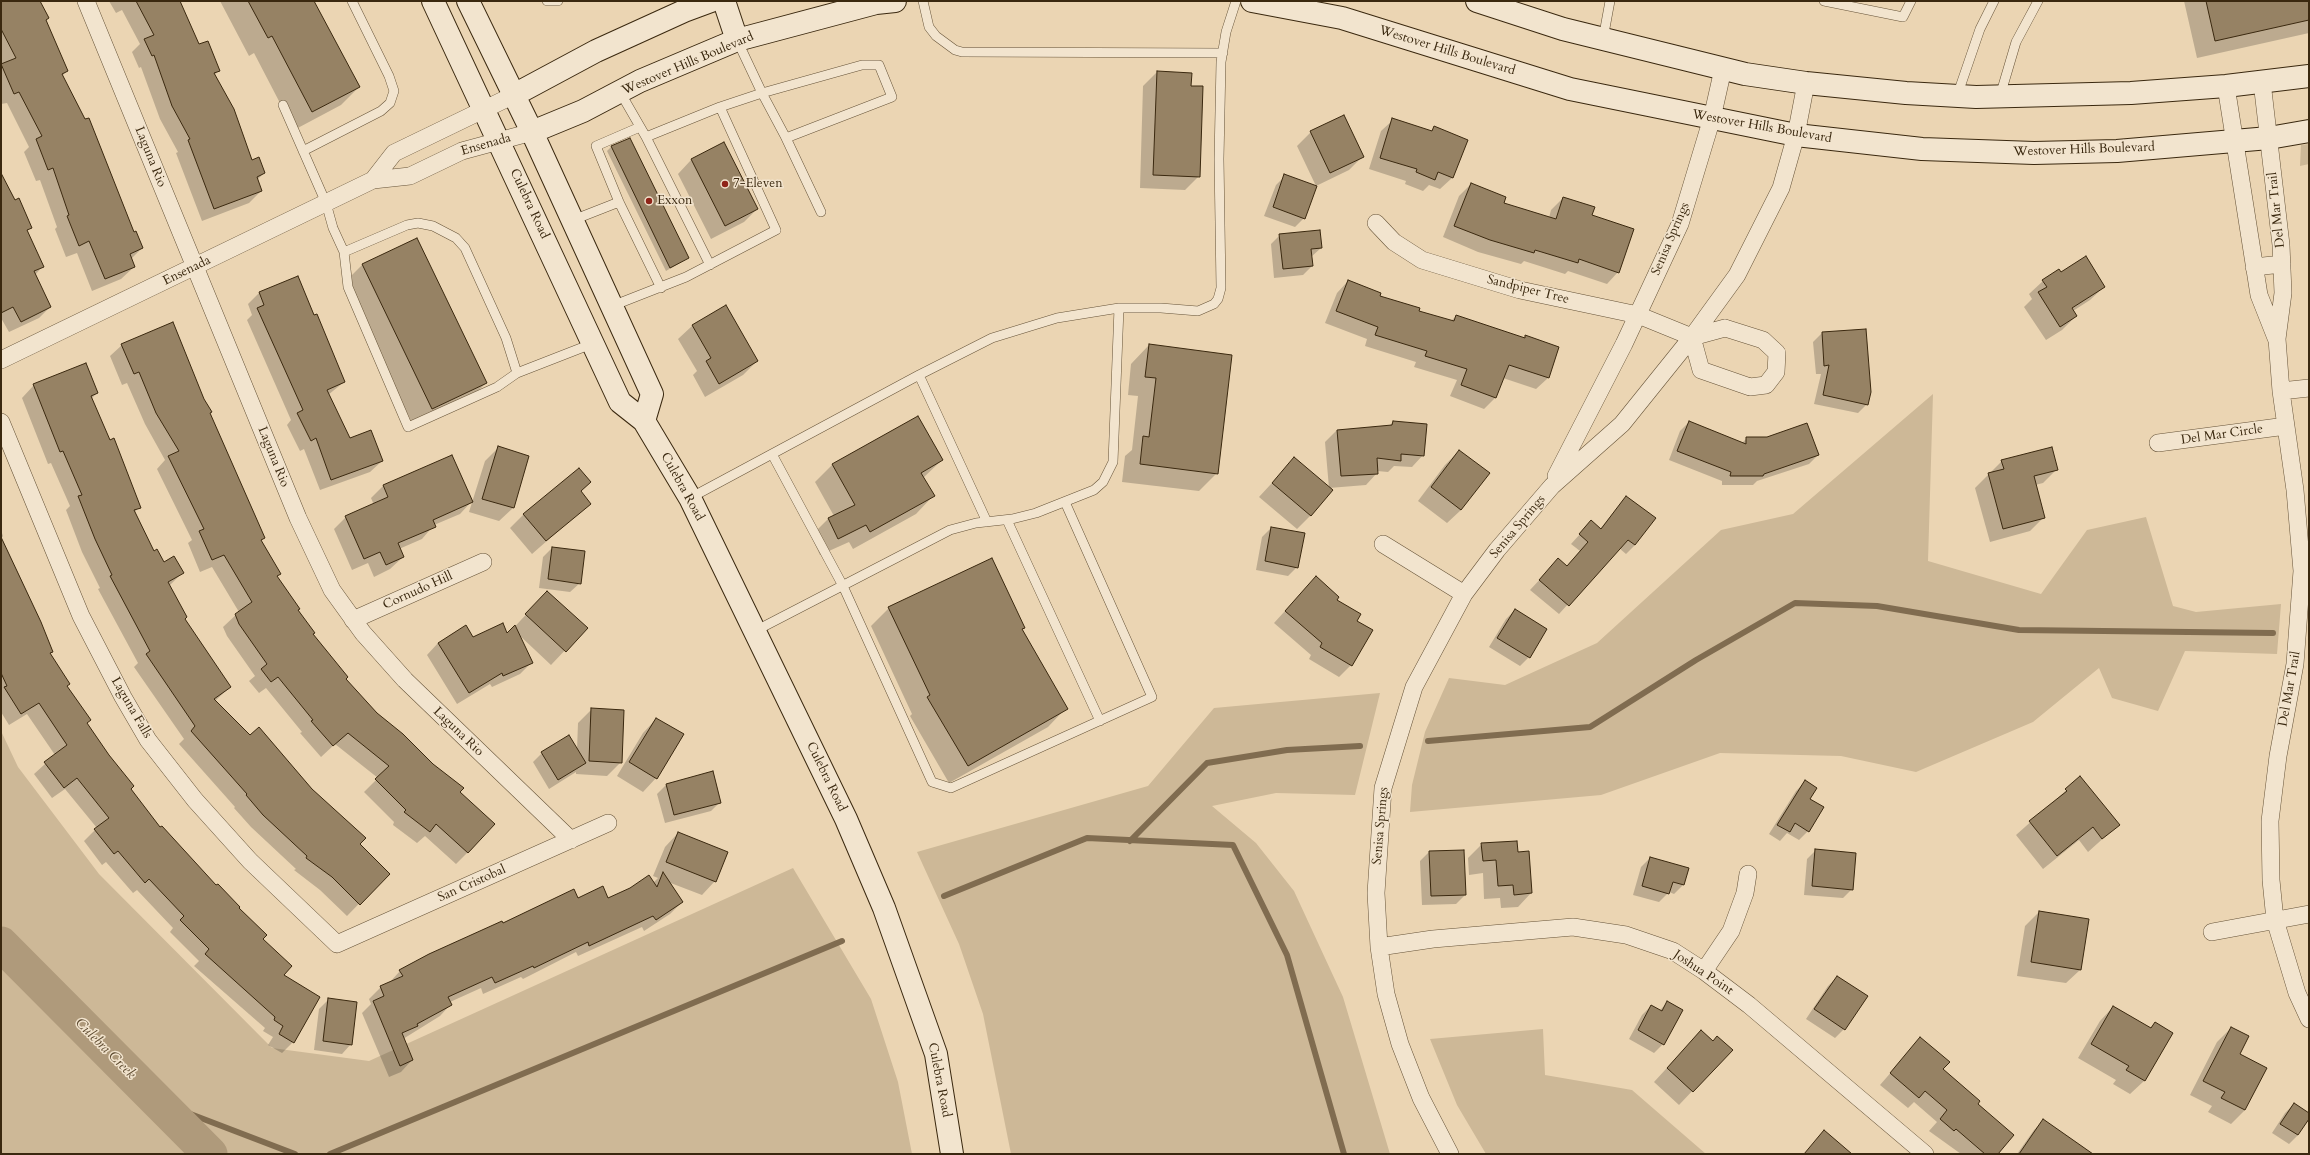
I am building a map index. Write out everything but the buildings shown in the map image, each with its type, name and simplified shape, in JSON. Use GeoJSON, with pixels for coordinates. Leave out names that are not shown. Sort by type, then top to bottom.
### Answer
{"type":"FeatureCollection","features":[{"type":"Feature","properties":{"kind":"main road","name":"Culebra Road"},"geometry":{"type":"LineString","coordinates":[[433,1],[594,343],[620,402],[644,421],[690,498],[846,819],[898,945],[936,1054],[952,1154]]}},
{"type":"Feature","properties":{"kind":"main road"},"geometry":{"type":"LineString","coordinates":[[468,1],[532,132],[571,221],[652,394],[644,421]]}},
{"type":"Feature","properties":{"kind":"main road"},"geometry":{"type":"LineString","coordinates":[[514,94],[596,52],[684,11],[711,1]]}},
{"type":"Feature","properties":{"kind":"main road"},"geometry":{"type":"LineString","coordinates":[[724,1],[737,40]]}},
{"type":"Feature","properties":{"kind":"main road","name":"Westover Hills Boulevard"},"geometry":{"type":"LineString","coordinates":[[532,132],[583,111],[620,92],[737,40],[876,3],[895,1]]}},
{"type":"Feature","properties":{"kind":"main road","name":"Westover Hills Boulevard"},"geometry":{"type":"LineString","coordinates":[[1252,1],[1342,18],[1570,89],[1796,135],[1922,149],[2034,153],[2118,151],[2269,138],[2309,131]]}},
{"type":"Feature","properties":{"kind":"main road"},"geometry":{"type":"LineString","coordinates":[[1476,1],[1602,39],[1723,69],[1806,83],[1957,96],[2000,96],[2131,93],[2226,86],[2309,76]]}},
{"type":"Feature","properties":{"kind":"street","name":"Laguna Rio"},"geometry":{"type":"LineString","coordinates":[[86,1],[315,556],[332,590],[368,639],[430,705],[571,840]]}},
{"type":"Feature","properties":{"kind":"street","name":"Senisa Springs"},"geometry":{"type":"LineString","coordinates":[[1552,486],[1638,315],[1680,224],[1712,118],[1723,69]]}},
{"type":"Feature","properties":{"kind":"street","name":"Del Mar Trail"},"geometry":{"type":"LineString","coordinates":[[2262,82],[2282,264],[2283,293],[2277,339],[2281,391],[2295,490],[2302,572],[2295,664],[2278,756],[2270,821],[2275,920],[2297,993],[2309,1019]]}},
{"type":"Feature","properties":{"kind":"street","name":"Senisa Springs"},"geometry":{"type":"LineString","coordinates":[[1450,1154],[1421,1098],[1400,1044],[1386,994],[1379,947],[1376,893],[1383,788],[1414,687],[1464,594],[1552,486],[1622,424],[1692,337],[1737,275],[1780,188],[1796,135],[1806,83]]}},
{"type":"Feature","properties":{"kind":"street","name":"Del Mar Trail"},"geometry":{"type":"LineString","coordinates":[[2226,86],[2259,295],[2277,339]]}},
{"type":"Feature","properties":{"kind":"street","name":"Ensenada"},"geometry":{"type":"LineString","coordinates":[[373,180],[394,153],[514,94]]}},
{"type":"Feature","properties":{"kind":"street","name":"Ensenada"},"geometry":{"type":"LineString","coordinates":[[1,360],[373,180],[410,176],[462,151],[532,132]]}},
{"type":"Feature","properties":{"kind":"street","name":"Sandpiper Tree"},"geometry":{"type":"LineString","coordinates":[[1376,223],[1394,242],[1422,260],[1520,290],[1638,315],[1692,337]]}},
{"type":"Feature","properties":{"kind":"street"},"geometry":{"type":"LineString","coordinates":[[2254,267],[2282,264]]}},
{"type":"Feature","properties":{"kind":"street"},"geometry":{"type":"LineString","coordinates":[[1725,328],[1763,340],[1777,353],[1776,372],[1766,385],[1750,387],[1701,370],[1692,337],[1725,328]]}},
{"type":"Feature","properties":{"kind":"street"},"geometry":{"type":"LineString","coordinates":[[2281,391],[2309,388]]}},
{"type":"Feature","properties":{"kind":"street","name":"Laguna Falls"},"geometry":{"type":"LineString","coordinates":[[1,422],[81,616],[123,697],[148,740],[194,800],[250,861],[337,944]]}},
{"type":"Feature","properties":{"kind":"street","name":"Del Mar Circle"},"geometry":{"type":"LineString","coordinates":[[2158,443],[2286,426]]}},
{"type":"Feature","properties":{"kind":"street"},"geometry":{"type":"LineString","coordinates":[[1383,544],[1464,594]]}},
{"type":"Feature","properties":{"kind":"street","name":"Cornudo Hill"},"geometry":{"type":"LineString","coordinates":[[353,620],[483,562]]}},
{"type":"Feature","properties":{"kind":"street","name":"San Cristobal"},"geometry":{"type":"LineString","coordinates":[[337,944],[608,823]]}},
{"type":"Feature","properties":{"kind":"street"},"geometry":{"type":"LineString","coordinates":[[1704,970],[1730,931],[1745,892],[1748,874]]}},
{"type":"Feature","properties":{"kind":"street"},"geometry":{"type":"LineString","coordinates":[[2212,932],[2309,914]]}},
{"type":"Feature","properties":{"kind":"street","name":"Joshua Point"},"geometry":{"type":"LineString","coordinates":[[1379,947],[1433,939],[1573,927],[1626,935],[1673,951],[1704,970],[1749,1005],[1925,1154]]}},
{"type":"Feature","properties":{"kind":"lane"},"geometry":{"type":"LineString","coordinates":[[303,150],[382,111],[390,103],[394,91],[389,76],[352,1]]}},
{"type":"Feature","properties":{"kind":"lane"},"geometry":{"type":"LineString","coordinates":[[547,1],[558,1]]}},
{"type":"Feature","properties":{"kind":"lane"},"geometry":{"type":"LineString","coordinates":[[923,1],[929,27],[936,36],[955,50],[962,52],[1223,52]]}},
{"type":"Feature","properties":{"kind":"lane"},"geometry":{"type":"LineString","coordinates":[[690,498],[919,375],[992,338],[1057,318],[1119,308],[1161,308],[1198,311],[1214,304],[1218,299],[1221,288],[1219,159],[1223,52],[1236,1]]}},
{"type":"Feature","properties":{"kind":"lane"},"geometry":{"type":"LineString","coordinates":[[1602,39],[1610,1]]}},
{"type":"Feature","properties":{"kind":"lane"},"geometry":{"type":"LineString","coordinates":[[1824,1],[1903,17],[1911,1]]}},
{"type":"Feature","properties":{"kind":"lane"},"geometry":{"type":"LineString","coordinates":[[1957,96],[1980,29],[1994,1]]}},
{"type":"Feature","properties":{"kind":"lane"},"geometry":{"type":"LineString","coordinates":[[2000,96],[2016,42],[2035,2]]}},
{"type":"Feature","properties":{"kind":"lane"},"geometry":{"type":"LineString","coordinates":[[737,40],[821,212]]}},
{"type":"Feature","properties":{"kind":"lane"},"geometry":{"type":"LineString","coordinates":[[646,137],[720,107],[762,93],[862,65],[879,65],[892,97],[786,138]]}},
{"type":"Feature","properties":{"kind":"lane"},"geometry":{"type":"LineString","coordinates":[[620,92],[646,137],[710,265]]}},
{"type":"Feature","properties":{"kind":"lane"},"geometry":{"type":"LineString","coordinates":[[283,105],[326,203],[333,228],[344,252],[348,287],[408,427],[497,388],[517,373],[594,343]]}},
{"type":"Feature","properties":{"kind":"lane"},"geometry":{"type":"LineString","coordinates":[[612,306],[660,288],[710,265],[776,230],[720,107]]}},
{"type":"Feature","properties":{"kind":"lane"},"geometry":{"type":"LineString","coordinates":[[640,127],[596,146],[619,202],[660,288]]}},
{"type":"Feature","properties":{"kind":"lane"},"geometry":{"type":"LineString","coordinates":[[571,221],[619,202]]}},
{"type":"Feature","properties":{"kind":"lane"},"geometry":{"type":"LineString","coordinates":[[344,252],[413,224],[433,226],[456,238],[464,248],[506,338],[517,373]]}},
{"type":"Feature","properties":{"kind":"lane"},"geometry":{"type":"LineString","coordinates":[[755,631],[950,530],[963,526],[1006,520],[1036,513],[1094,490],[1103,482],[1113,462],[1119,308]]}},
{"type":"Feature","properties":{"kind":"lane"},"geometry":{"type":"LineString","coordinates":[[919,375],[987,522]]}},
{"type":"Feature","properties":{"kind":"lane"},"geometry":{"type":"LineString","coordinates":[[772,454],[843,586],[932,782],[951,788],[1152,697],[1065,502]]}},
{"type":"Feature","properties":{"kind":"lane"},"geometry":{"type":"LineString","coordinates":[[1006,520],[1100,720]]}},
{"type":"Feature","properties":{"kind":"shaded area"},"geometry":{"type":"Polygon","coordinates":[[[2309,144],[2309,164],[2300,166],[2301,145],[2309,144]]]}},
{"type":"Feature","properties":{"kind":"shaded area"},"geometry":{"type":"Polygon","coordinates":[[[1933,394],[1928,561],[2041,594],[2087,530],[2146,517],[2173,606],[2196,612],[2281,604],[2277,654],[2185,651],[2158,711],[2112,698],[2099,668],[2033,722],[1916,772],[1841,756],[1720,753],[1601,795],[1410,812],[1412,785],[1425,732],[1449,678],[1505,685],[1597,643],[1721,530],[1793,514],[1933,394]]]}},
{"type":"Feature","properties":{"kind":"shaded area"},"geometry":{"type":"Polygon","coordinates":[[[1380,693],[1355,795],[1276,793],[1212,806],[1256,843],[1294,891],[1343,997],[1390,1154],[1011,1154],[983,1014],[959,944],[917,852],[1148,786],[1214,708],[1380,693]]]}},
{"type":"Feature","properties":{"kind":"shaded area"},"geometry":{"type":"Polygon","coordinates":[[[1,731],[18,767],[99,874],[272,1048],[369,1061],[793,868],[871,999],[898,1082],[912,1154],[1,1154],[1,731]]]}},
{"type":"Feature","properties":{"kind":"shaded area"},"geometry":{"type":"Polygon","coordinates":[[[1543,1029],[1545,1075],[1632,1090],[1706,1154],[1486,1154],[1457,1105],[1430,1039],[1543,1029]]]}},
{"type":"Feature","properties":{"kind":"waterway"},"geometry":{"type":"LineString","coordinates":[[1428,741],[1590,727],[1696,660],[1795,603],[1877,606],[2019,630],[2273,633]]}},
{"type":"Feature","properties":{"kind":"waterway"},"geometry":{"type":"LineString","coordinates":[[1130,841],[1207,763],[1287,750],[1360,746]]}},
{"type":"Feature","properties":{"kind":"waterway"},"geometry":{"type":"LineString","coordinates":[[944,896],[1087,838],[1233,845],[1287,955],[1344,1154]]}},
{"type":"Feature","properties":{"kind":"waterway"},"geometry":{"type":"LineString","coordinates":[[330,1154],[842,941]]}},
{"type":"Feature","properties":{"kind":"waterway","name":"Culebra Creek"},"geometry":{"type":"LineString","coordinates":[[1,944],[210,1154]]}},
{"type":"Feature","properties":{"kind":"waterway"},"geometry":{"type":"LineString","coordinates":[[159,1102],[295,1154]]}},
{"type":"Feature","properties":{"kind":"place","name":"7-Eleven"},"geometry":{"type":"Point","coordinates":[725,184]}},
{"type":"Feature","properties":{"kind":"place","name":"Exxon"},"geometry":{"type":"Point","coordinates":[649,201]}}]}
